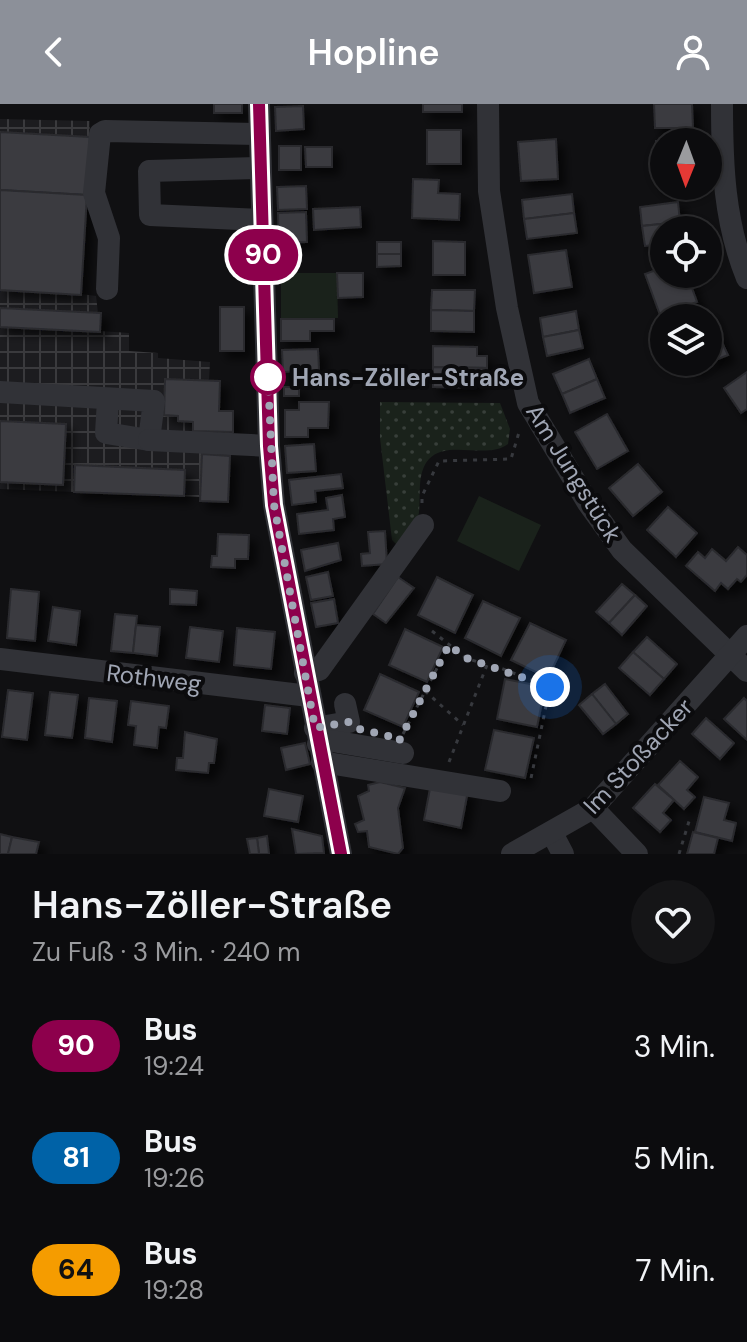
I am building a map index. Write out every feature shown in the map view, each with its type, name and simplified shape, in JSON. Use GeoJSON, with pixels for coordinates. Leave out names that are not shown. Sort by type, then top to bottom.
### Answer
{"type":"FeatureCollection","features":[{"type":"Feature","properties":{"kind":"street"},"geometry":{"type":"LineString","coordinates":[[259,104],[269,446],[274,505],[341,854]]}},
{"type":"Feature","properties":{"kind":"street","name":"Am Jungstück"},"geometry":{"type":"LineString","coordinates":[[488,104],[489,191],[507,308],[528,403],[588,503],[622,550],[739,663]]}},
{"type":"Feature","properties":{"kind":"street"},"geometry":{"type":"LineString","coordinates":[[722,104],[727,206],[745,268]]}},
{"type":"Feature","properties":{"kind":"street"},"geometry":{"type":"LineString","coordinates":[[107,289],[109,238],[94,193],[100,134],[105,131],[260,134]]}},
{"type":"Feature","properties":{"kind":"street"},"geometry":{"type":"LineString","coordinates":[[260,168],[149,171],[150,215],[262,220]]}},
{"type":"Feature","properties":{"kind":"street"},"geometry":{"type":"LineString","coordinates":[[0,392],[154,401],[149,440]]}},
{"type":"Feature","properties":{"kind":"street"},"geometry":{"type":"LineString","coordinates":[[108,400],[106,433],[149,440],[269,446]]}},
{"type":"Feature","properties":{"kind":"street"},"geometry":{"type":"LineString","coordinates":[[305,673],[319,670],[423,525]]}},
{"type":"Feature","properties":{"kind":"street","name":"Im Stoßacker"},"geometry":{"type":"LineString","coordinates":[[512,854],[593,808],[739,663],[747,636]]}},
{"type":"Feature","properties":{"kind":"street","name":"Rothweg"},"geometry":{"type":"LineString","coordinates":[[0,659],[309,696]]}},
{"type":"Feature","properties":{"kind":"street"},"geometry":{"type":"LineString","coordinates":[[318,745],[349,722],[345,704]]}},
{"type":"Feature","properties":{"kind":"street"},"geometry":{"type":"LineString","coordinates":[[318,745],[332,741],[401,747]]}},
{"type":"Feature","properties":{"kind":"street"},"geometry":{"type":"LineString","coordinates":[[318,745],[500,791]]}},
{"type":"Feature","properties":{"kind":"street"},"geometry":{"type":"LineString","coordinates":[[593,808],[637,854]]}},
{"type":"Feature","properties":{"kind":"street"},"geometry":{"type":"LineString","coordinates":[[552,833],[563,854]]}},
{"type":"Feature","properties":{"kind":"path"},"geometry":{"type":"LineString","coordinates":[[423,525],[422,496],[439,461],[511,459],[528,403]]}},
{"type":"Feature","properties":{"kind":"path"},"geometry":{"type":"LineString","coordinates":[[432,631],[466,658],[550,687],[530,783]]}},
{"type":"Feature","properties":{"kind":"path"},"geometry":{"type":"LineString","coordinates":[[401,747],[449,645]]}},
{"type":"Feature","properties":{"kind":"path"},"geometry":{"type":"LineString","coordinates":[[448,764],[487,665]]}},
{"type":"Feature","properties":{"kind":"path"},"geometry":{"type":"LineString","coordinates":[[425,691],[463,725]]}},
{"type":"Feature","properties":{"kind":"path"},"geometry":{"type":"LineString","coordinates":[[679,854],[690,818]]}},
{"type":"Feature","properties":{"kind":"shaded area"},"geometry":{"type":"Polygon","coordinates":[[[0,119],[90,121],[81,294],[96,296],[100,331],[129,333],[129,351],[158,353],[158,358],[210,362],[209,380],[165,380],[164,415],[178,416],[178,421],[233,432],[230,456],[202,455],[200,497],[0,489],[0,119]]]}},
{"type":"Feature","properties":{"kind":"shaded area"},"geometry":{"type":"Polygon","coordinates":[[[281,273],[337,273],[338,318],[281,319],[281,273]]]}},
{"type":"Feature","properties":{"kind":"shaded area"},"geometry":{"type":"Polygon","coordinates":[[[380,402],[500,403],[510,429],[508,444],[499,448],[446,450],[429,459],[421,474],[418,519],[410,535],[398,546],[392,540],[380,438],[380,402]]]}},
{"type":"Feature","properties":{"kind":"shaded area"},"geometry":{"type":"Polygon","coordinates":[[[479,496],[541,525],[519,571],[457,541],[479,496]]]}},
{"type":"Feature","properties":{"kind":"building"},"geometry":{"type":"Polygon","coordinates":[[[214,104],[242,104],[242,113],[214,113],[214,104]]]}},
{"type":"Feature","properties":{"kind":"building"},"geometry":{"type":"Polygon","coordinates":[[[423,104],[462,104],[462,112],[423,112],[423,104]]]}},
{"type":"Feature","properties":{"kind":"building"},"geometry":{"type":"Polygon","coordinates":[[[654,104],[692,104],[693,128],[655,128],[654,104]]]}},
{"type":"Feature","properties":{"kind":"building"},"geometry":{"type":"Polygon","coordinates":[[[303,106],[304,129],[276,131],[275,107],[303,106]]]}},
{"type":"Feature","properties":{"kind":"building"},"geometry":{"type":"Polygon","coordinates":[[[427,130],[461,130],[461,164],[427,164],[427,130]]]}},
{"type":"Feature","properties":{"kind":"building"},"geometry":{"type":"Polygon","coordinates":[[[0,132],[90,137],[87,195],[0,190],[0,132]]]}},
{"type":"Feature","properties":{"kind":"building"},"geometry":{"type":"Polygon","coordinates":[[[556,139],[558,179],[521,181],[518,142],[556,139]]]}},
{"type":"Feature","properties":{"kind":"building"},"geometry":{"type":"Polygon","coordinates":[[[279,146],[301,146],[301,170],[279,170],[279,146]]]}},
{"type":"Feature","properties":{"kind":"building"},"geometry":{"type":"Polygon","coordinates":[[[305,147],[332,147],[332,167],[306,167],[305,147]]]}},
{"type":"Feature","properties":{"kind":"building"},"geometry":{"type":"Polygon","coordinates":[[[413,179],[439,180],[438,193],[460,194],[459,220],[412,218],[413,179]]]}},
{"type":"Feature","properties":{"kind":"building"},"geometry":{"type":"Polygon","coordinates":[[[306,186],[307,209],[278,210],[277,187],[306,186]]]}},
{"type":"Feature","properties":{"kind":"building"},"geometry":{"type":"Polygon","coordinates":[[[0,190],[87,195],[81,295],[0,290],[0,190]]]}},
{"type":"Feature","properties":{"kind":"building"},"geometry":{"type":"Polygon","coordinates":[[[572,194],[574,213],[524,219],[522,200],[572,194]]]}},
{"type":"Feature","properties":{"kind":"building"},"geometry":{"type":"Polygon","coordinates":[[[678,202],[679,216],[650,216],[650,225],[642,226],[640,207],[678,202]]]}},
{"type":"Feature","properties":{"kind":"building"},"geometry":{"type":"Polygon","coordinates":[[[360,207],[361,227],[314,230],[313,209],[360,207]]]}},
{"type":"Feature","properties":{"kind":"building"},"geometry":{"type":"Polygon","coordinates":[[[306,212],[307,242],[279,243],[278,213],[306,212]]]}},
{"type":"Feature","properties":{"kind":"building"},"geometry":{"type":"Polygon","coordinates":[[[574,213],[577,233],[527,239],[524,219],[574,213]]]}},
{"type":"Feature","properties":{"kind":"building"},"geometry":{"type":"Polygon","coordinates":[[[650,225],[650,245],[645,246],[642,226],[650,225]]]}},
{"type":"Feature","properties":{"kind":"building"},"geometry":{"type":"Polygon","coordinates":[[[433,241],[465,242],[465,275],[433,275],[433,241]]]}},
{"type":"Feature","properties":{"kind":"building"},"geometry":{"type":"Polygon","coordinates":[[[377,242],[401,242],[401,254],[377,254],[377,242]]]}},
{"type":"Feature","properties":{"kind":"building"},"geometry":{"type":"Polygon","coordinates":[[[566,250],[572,287],[534,293],[528,255],[566,250]]]}},
{"type":"Feature","properties":{"kind":"building"},"geometry":{"type":"Polygon","coordinates":[[[377,254],[401,254],[401,266],[377,267],[377,254]]]}},
{"type":"Feature","properties":{"kind":"building"},"geometry":{"type":"Polygon","coordinates":[[[337,273],[363,273],[363,297],[338,298],[337,273]]]}},
{"type":"Feature","properties":{"kind":"building"},"geometry":{"type":"Polygon","coordinates":[[[650,288],[692,288],[697,302],[691,304],[656,304],[650,288]]]}},
{"type":"Feature","properties":{"kind":"building"},"geometry":{"type":"Polygon","coordinates":[[[432,290],[475,290],[474,311],[431,310],[432,290]]]}},
{"type":"Feature","properties":{"kind":"building"},"geometry":{"type":"Polygon","coordinates":[[[220,307],[244,307],[244,351],[220,351],[220,307]]]}},
{"type":"Feature","properties":{"kind":"building"},"geometry":{"type":"Polygon","coordinates":[[[0,308],[101,313],[100,332],[0,327],[0,308]]]}},
{"type":"Feature","properties":{"kind":"building"},"geometry":{"type":"Polygon","coordinates":[[[431,310],[474,311],[474,332],[431,331],[431,310]]]}},
{"type":"Feature","properties":{"kind":"building"},"geometry":{"type":"Polygon","coordinates":[[[576,311],[579,330],[543,337],[540,318],[576,311]]]}},
{"type":"Feature","properties":{"kind":"building"},"geometry":{"type":"Polygon","coordinates":[[[281,319],[334,319],[334,331],[310,331],[310,341],[281,341],[281,319]]]}},
{"type":"Feature","properties":{"kind":"building"},"geometry":{"type":"Polygon","coordinates":[[[579,330],[583,348],[547,356],[543,337],[579,330]]]}},
{"type":"Feature","properties":{"kind":"building"},"geometry":{"type":"Polygon","coordinates":[[[722,342],[728,355],[722,358],[722,342]]]}},
{"type":"Feature","properties":{"kind":"building"},"geometry":{"type":"Polygon","coordinates":[[[433,346],[477,347],[477,356],[487,356],[487,368],[433,367],[433,346]]]}},
{"type":"Feature","properties":{"kind":"building"},"geometry":{"type":"Polygon","coordinates":[[[318,349],[319,370],[283,372],[282,350],[318,349]]]}},
{"type":"Feature","properties":{"kind":"building"},"geometry":{"type":"Polygon","coordinates":[[[589,359],[597,379],[562,394],[553,374],[589,359]]]}},
{"type":"Feature","properties":{"kind":"building"},"geometry":{"type":"Polygon","coordinates":[[[433,367],[487,368],[486,378],[476,378],[476,388],[433,387],[433,367]]]}},
{"type":"Feature","properties":{"kind":"building"},"geometry":{"type":"Polygon","coordinates":[[[747,372],[747,409],[741,413],[724,388],[747,372]]]}},
{"type":"Feature","properties":{"kind":"building"},"geometry":{"type":"Polygon","coordinates":[[[165,379],[220,381],[219,411],[233,411],[233,432],[193,431],[193,422],[178,421],[178,416],[164,415],[165,379]]]}},
{"type":"Feature","properties":{"kind":"building"},"geometry":{"type":"Polygon","coordinates":[[[597,379],[605,398],[570,413],[562,394],[597,379]]]}},
{"type":"Feature","properties":{"kind":"building"},"geometry":{"type":"Polygon","coordinates":[[[284,387],[299,387],[299,396],[284,396],[284,387]]]}},
{"type":"Feature","properties":{"kind":"building"},"geometry":{"type":"Polygon","coordinates":[[[299,402],[329,402],[328,428],[308,428],[308,437],[285,437],[285,410],[299,410],[299,402]]]}},
{"type":"Feature","properties":{"kind":"building"},"geometry":{"type":"Polygon","coordinates":[[[607,414],[628,451],[597,469],[575,432],[607,414]]]}},
{"type":"Feature","properties":{"kind":"building"},"geometry":{"type":"Polygon","coordinates":[[[0,421],[66,424],[63,485],[0,482],[0,421]]]}},
{"type":"Feature","properties":{"kind":"building"},"geometry":{"type":"Polygon","coordinates":[[[314,444],[316,471],[287,473],[285,446],[314,444]]]}},
{"type":"Feature","properties":{"kind":"building"},"geometry":{"type":"Polygon","coordinates":[[[202,454],[230,456],[228,502],[200,501],[202,454]]]}},
{"type":"Feature","properties":{"kind":"building"},"geometry":{"type":"Polygon","coordinates":[[[638,464],[662,492],[633,516],[609,488],[638,464]]]}},
{"type":"Feature","properties":{"kind":"building"},"geometry":{"type":"Polygon","coordinates":[[[75,465],[185,470],[184,496],[74,492],[75,465]]]}},
{"type":"Feature","properties":{"kind":"building"},"geometry":{"type":"Polygon","coordinates":[[[341,474],[343,488],[315,491],[316,502],[292,505],[289,480],[341,474]]]}},
{"type":"Feature","properties":{"kind":"building"},"geometry":{"type":"Polygon","coordinates":[[[342,495],[345,517],[333,519],[334,530],[299,534],[297,514],[328,510],[326,498],[342,495]]]}},
{"type":"Feature","properties":{"kind":"building"},"geometry":{"type":"Polygon","coordinates":[[[668,507],[697,533],[676,557],[647,530],[668,507]]]}},
{"type":"Feature","properties":{"kind":"building"},"geometry":{"type":"Polygon","coordinates":[[[385,531],[387,564],[362,566],[361,554],[370,553],[368,532],[385,531]]]}},
{"type":"Feature","properties":{"kind":"building"},"geometry":{"type":"Polygon","coordinates":[[[218,534],[249,535],[248,559],[235,559],[235,568],[211,567],[212,556],[217,556],[218,534]]]}},
{"type":"Feature","properties":{"kind":"building"},"geometry":{"type":"Polygon","coordinates":[[[338,543],[341,560],[305,571],[301,550],[338,543]]]}},
{"type":"Feature","properties":{"kind":"building"},"geometry":{"type":"Polygon","coordinates":[[[738,547],[747,555],[747,575],[741,582],[737,579],[728,589],[721,583],[715,591],[686,566],[698,552],[705,558],[712,549],[726,561],[738,547]]]}},
{"type":"Feature","properties":{"kind":"building"},"geometry":{"type":"Polygon","coordinates":[[[328,572],[333,596],[311,600],[306,577],[328,572]]]}},
{"type":"Feature","properties":{"kind":"building"},"geometry":{"type":"Polygon","coordinates":[[[398,577],[414,588],[386,623],[373,614],[398,577]]]}},
{"type":"Feature","properties":{"kind":"building"},"geometry":{"type":"Polygon","coordinates":[[[437,577],[473,595],[455,633],[418,615],[437,577]]]}},
{"type":"Feature","properties":{"kind":"building"},"geometry":{"type":"Polygon","coordinates":[[[622,584],[635,595],[609,623],[596,612],[622,584]]]}},
{"type":"Feature","properties":{"kind":"building"},"geometry":{"type":"Polygon","coordinates":[[[11,589],[39,592],[35,641],[7,638],[11,589]]]}},
{"type":"Feature","properties":{"kind":"building"},"geometry":{"type":"Polygon","coordinates":[[[170,589],[197,591],[196,605],[170,604],[170,589]]]}},
{"type":"Feature","properties":{"kind":"building"},"geometry":{"type":"Polygon","coordinates":[[[635,595],[647,606],[622,635],[609,623],[635,595]]]}},
{"type":"Feature","properties":{"kind":"building"},"geometry":{"type":"Polygon","coordinates":[[[334,599],[338,623],[316,627],[311,603],[334,599]]]}},
{"type":"Feature","properties":{"kind":"building"},"geometry":{"type":"Polygon","coordinates":[[[483,601],[520,618],[501,656],[465,638],[483,601]]]}},
{"type":"Feature","properties":{"kind":"building"},"geometry":{"type":"Polygon","coordinates":[[[53,607],[80,611],[76,645],[48,641],[53,607]]]}},
{"type":"Feature","properties":{"kind":"building"},"geometry":{"type":"Polygon","coordinates":[[[115,614],[137,616],[133,653],[111,651],[115,614]]]}},
{"type":"Feature","properties":{"kind":"building"},"geometry":{"type":"Polygon","coordinates":[[[530,623],[566,640],[548,678],[511,660],[530,623]]]}},
{"type":"Feature","properties":{"kind":"building"},"geometry":{"type":"Polygon","coordinates":[[[136,625],[160,627],[157,656],[133,653],[136,625]]]}},
{"type":"Feature","properties":{"kind":"building"},"geometry":{"type":"Polygon","coordinates":[[[190,627],[223,631],[219,662],[186,658],[190,627]]]}},
{"type":"Feature","properties":{"kind":"building"},"geometry":{"type":"Polygon","coordinates":[[[237,628],[275,632],[271,669],[234,665],[237,628]]]}},
{"type":"Feature","properties":{"kind":"building"},"geometry":{"type":"Polygon","coordinates":[[[405,629],[443,647],[427,682],[389,665],[405,629]]]}},
{"type":"Feature","properties":{"kind":"building"},"geometry":{"type":"Polygon","coordinates":[[[647,637],[677,664],[664,679],[633,652],[647,637]]]}},
{"type":"Feature","properties":{"kind":"building"},"geometry":{"type":"Polygon","coordinates":[[[633,652],[664,679],[650,695],[619,668],[633,652]]]}},
{"type":"Feature","properties":{"kind":"building"},"geometry":{"type":"Polygon","coordinates":[[[380,674],[419,692],[403,727],[364,710],[380,674]]]}},
{"type":"Feature","properties":{"kind":"building"},"geometry":{"type":"Polygon","coordinates":[[[505,679],[545,687],[537,727],[497,719],[505,679]]]}},
{"type":"Feature","properties":{"kind":"building"},"geometry":{"type":"Polygon","coordinates":[[[605,684],[628,714],[616,724],[592,694],[605,684]]]}},
{"type":"Feature","properties":{"kind":"building"},"geometry":{"type":"Polygon","coordinates":[[[8,690],[33,693],[27,740],[2,737],[8,690]]]}},
{"type":"Feature","properties":{"kind":"building"},"geometry":{"type":"Polygon","coordinates":[[[50,692],[78,695],[72,738],[45,735],[50,692]]]}},
{"type":"Feature","properties":{"kind":"building"},"geometry":{"type":"Polygon","coordinates":[[[592,694],[616,724],[603,734],[579,705],[592,694]]]}},
{"type":"Feature","properties":{"kind":"building"},"geometry":{"type":"Polygon","coordinates":[[[89,698],[117,701],[112,742],[85,738],[89,698]]]}},
{"type":"Feature","properties":{"kind":"building"},"geometry":{"type":"Polygon","coordinates":[[[744,698],[747,701],[747,740],[724,719],[744,698]]]}},
{"type":"Feature","properties":{"kind":"building"},"geometry":{"type":"Polygon","coordinates":[[[131,701],[169,706],[166,728],[159,727],[157,748],[134,745],[136,726],[128,725],[131,701]]]}},
{"type":"Feature","properties":{"kind":"building"},"geometry":{"type":"Polygon","coordinates":[[[265,705],[290,708],[287,734],[262,731],[265,705]]]}},
{"type":"Feature","properties":{"kind":"building"},"geometry":{"type":"Polygon","coordinates":[[[706,718],[734,743],[720,759],[692,734],[706,718]]]}},
{"type":"Feature","properties":{"kind":"building"},"geometry":{"type":"Polygon","coordinates":[[[494,730],[534,738],[525,778],[485,770],[494,730]]]}},
{"type":"Feature","properties":{"kind":"building"},"geometry":{"type":"Polygon","coordinates":[[[185,732],[217,739],[214,763],[209,763],[208,773],[176,770],[177,758],[183,758],[185,732]]]}},
{"type":"Feature","properties":{"kind":"building"},"geometry":{"type":"Polygon","coordinates":[[[305,743],[310,764],[286,770],[281,748],[305,743]]]}},
{"type":"Feature","properties":{"kind":"building"},"geometry":{"type":"Polygon","coordinates":[[[680,761],[698,777],[687,790],[695,797],[684,809],[658,785],[680,761]]]}},
{"type":"Feature","properties":{"kind":"building"},"geometry":{"type":"Polygon","coordinates":[[[380,782],[405,788],[398,808],[403,848],[398,854],[369,847],[367,831],[358,832],[355,824],[364,820],[358,796],[369,791],[368,785],[380,782]]]}},
{"type":"Feature","properties":{"kind":"building"},"geometry":{"type":"Polygon","coordinates":[[[431,783],[468,791],[461,828],[424,820],[431,783]]]}},
{"type":"Feature","properties":{"kind":"building"},"geometry":{"type":"Polygon","coordinates":[[[655,784],[674,800],[663,813],[671,820],[660,832],[633,808],[655,784]]]}},
{"type":"Feature","properties":{"kind":"building"},"geometry":{"type":"Polygon","coordinates":[[[269,789],[303,796],[298,822],[264,816],[269,789]]]}},
{"type":"Feature","properties":{"kind":"building"},"geometry":{"type":"Polygon","coordinates":[[[704,797],[729,803],[724,820],[736,823],[732,841],[695,832],[704,797]]]}},
{"type":"Feature","properties":{"kind":"building"},"geometry":{"type":"Polygon","coordinates":[[[292,829],[322,836],[324,853],[296,854],[292,829]]]}},
{"type":"Feature","properties":{"kind":"building"},"geometry":{"type":"Polygon","coordinates":[[[693,832],[718,838],[714,854],[687,854],[693,832]]]}},
{"type":"Feature","properties":{"kind":"building"},"geometry":{"type":"Polygon","coordinates":[[[0,834],[12,837],[8,854],[0,854],[0,834]]]}},
{"type":"Feature","properties":{"kind":"building"},"geometry":{"type":"Polygon","coordinates":[[[267,836],[269,854],[259,854],[257,838],[267,836]]]}},
{"type":"Feature","properties":{"kind":"building"},"geometry":{"type":"Polygon","coordinates":[[[12,837],[39,842],[36,854],[8,854],[12,837]]]}},
{"type":"Feature","properties":{"kind":"building"},"geometry":{"type":"Polygon","coordinates":[[[257,838],[259,854],[250,854],[247,839],[257,838]]]}},
{"type":"Feature","properties":{"kind":"bus line","name":"90"},"geometry":{"type":"LineString","coordinates":[[259,104],[269,446],[274,505],[341,854]]}},
{"type":"Feature","properties":{"kind":"place","name":"Hans-Zöller-Straße"},"geometry":{"type":"Point","coordinates":[268,377]}},
{"type":"Feature","properties":{"kind":"route"},"geometry":{"type":"LineString","coordinates":[[268,377],[274,505],[315,728],[349,722],[355,728],[399,741],[449,645],[466,658],[550,687]]}}]}
